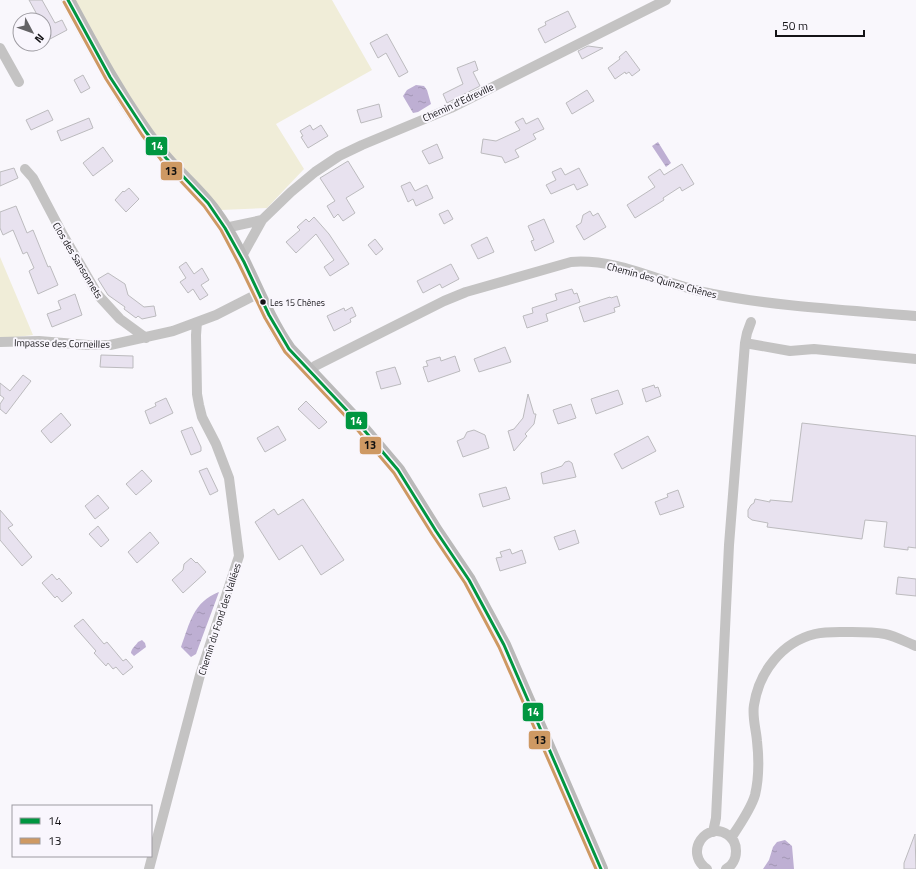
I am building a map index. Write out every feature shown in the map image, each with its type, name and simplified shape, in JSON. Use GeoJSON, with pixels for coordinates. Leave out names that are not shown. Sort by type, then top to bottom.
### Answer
{"type":"FeatureCollection","features":[{"type":"Feature","properties":{"kind":"street"},"geometry":{"type":"LineString","coordinates":[[68,0],[109,76],[128,106],[170,165],[214,210],[242,256],[277,332],[289,349],[363,428],[398,470],[469,580],[504,645],[601,869]]}},
{"type":"Feature","properties":{"kind":"street","name":"Chemin d'Edreville"},"geometry":{"type":"LineString","coordinates":[[242,256],[262,220],[291,192],[315,172],[339,156],[451,108],[666,0]]}},
{"type":"Feature","properties":{"kind":"street"},"geometry":{"type":"LineString","coordinates":[[0,48],[19,82]]}},
{"type":"Feature","properties":{"kind":"street","name":"Clos des Sansonnets"},"geometry":{"type":"LineString","coordinates":[[25,169],[33,178],[63,235],[98,295],[120,319],[146,338]]}},
{"type":"Feature","properties":{"kind":"street"},"geometry":{"type":"LineString","coordinates":[[225,228],[262,220]]}},
{"type":"Feature","properties":{"kind":"street","name":"Chemin des Quinze Chênes"},"geometry":{"type":"LineString","coordinates":[[310,371],[315,366],[444,301],[466,292],[572,262],[585,261],[613,265],[711,294],[758,302],[916,316]]}},
{"type":"Feature","properties":{"kind":"street","name":"Impasse des Corneilles"},"geometry":{"type":"LineString","coordinates":[[0,342],[39,341],[88,345],[110,345],[173,331],[216,315],[259,293]]}},
{"type":"Feature","properties":{"kind":"street","name":"Chemin du Fond des Vallées"},"geometry":{"type":"LineString","coordinates":[[149,869],[200,676],[239,556],[229,478],[216,444],[202,417],[197,394],[197,322]]}},
{"type":"Feature","properties":{"kind":"street"},"geometry":{"type":"LineString","coordinates":[[713,832],[716,818],[729,545],[745,343],[751,322]]}},
{"type":"Feature","properties":{"kind":"street"},"geometry":{"type":"LineString","coordinates":[[745,343],[790,351],[814,349],[916,359]]}},
{"type":"Feature","properties":{"kind":"street"},"geometry":{"type":"LineString","coordinates":[[731,838],[741,823],[755,796],[758,772],[757,740],[753,717],[756,694],[763,676],[782,651],[796,641],[815,634],[839,632],[886,634],[916,646]]}},
{"type":"Feature","properties":{"kind":"street"},"geometry":{"type":"LineString","coordinates":[[703,868],[697,854],[697,848],[702,837],[713,832],[726,834],[734,842],[736,853],[732,864],[726,869]]}},
{"type":"Feature","properties":{"kind":"shaded area"},"geometry":{"type":"Polygon","coordinates":[[[71,0],[332,0],[372,70],[276,124],[304,169],[267,208],[221,210],[160,143],[113,73],[71,0]]]}},
{"type":"Feature","properties":{"kind":"shaded area"},"geometry":{"type":"Polygon","coordinates":[[[0,257],[33,335],[0,339],[0,257]]]}},
{"type":"Feature","properties":{"kind":"water"},"geometry":{"type":"Polygon","coordinates":[[[416,85],[424,86],[427,90],[431,104],[418,112],[413,113],[403,96],[407,90],[416,85]]]}},
{"type":"Feature","properties":{"kind":"water"},"geometry":{"type":"Polygon","coordinates":[[[658,142],[671,163],[666,167],[652,146],[658,142]]]}},
{"type":"Feature","properties":{"kind":"water"},"geometry":{"type":"Polygon","coordinates":[[[219,592],[196,654],[191,657],[181,647],[190,622],[203,601],[219,592]]]}},
{"type":"Feature","properties":{"kind":"water"},"geometry":{"type":"Polygon","coordinates":[[[142,640],[146,647],[134,656],[131,653],[132,650],[138,642],[142,640]]]}},
{"type":"Feature","properties":{"kind":"water"},"geometry":{"type":"Polygon","coordinates":[[[785,840],[792,846],[794,869],[763,869],[769,860],[773,847],[777,842],[785,840]]]}},
{"type":"Feature","properties":{"kind":"building"},"geometry":{"type":"Polygon","coordinates":[[[29,0],[42,0],[49,12],[36,12],[29,0]]]}},
{"type":"Feature","properties":{"kind":"building"},"geometry":{"type":"Polygon","coordinates":[[[568,11],[576,27],[545,43],[538,29],[546,25],[545,22],[568,11]]]}},
{"type":"Feature","properties":{"kind":"building"},"geometry":{"type":"Polygon","coordinates":[[[52,18],[55,23],[62,20],[67,30],[52,38],[52,18]]]}},
{"type":"Feature","properties":{"kind":"building"},"geometry":{"type":"Polygon","coordinates":[[[387,34],[408,72],[399,77],[386,53],[378,58],[370,43],[387,34]]]}},
{"type":"Feature","properties":{"kind":"building"},"geometry":{"type":"Polygon","coordinates":[[[588,46],[603,48],[582,59],[578,51],[588,46]]]}},
{"type":"Feature","properties":{"kind":"building"},"geometry":{"type":"Polygon","coordinates":[[[626,51],[640,70],[632,76],[629,72],[626,74],[625,72],[615,79],[608,68],[620,59],[619,57],[626,51]]]}},
{"type":"Feature","properties":{"kind":"building"},"geometry":{"type":"Polygon","coordinates":[[[475,61],[478,70],[473,72],[480,86],[447,103],[443,94],[463,84],[457,68],[475,61]]]}},
{"type":"Feature","properties":{"kind":"building"},"geometry":{"type":"Polygon","coordinates":[[[83,75],[90,88],[81,93],[74,80],[83,75]]]}},
{"type":"Feature","properties":{"kind":"building"},"geometry":{"type":"Polygon","coordinates":[[[587,90],[594,101],[572,114],[566,103],[587,90]]]}},
{"type":"Feature","properties":{"kind":"building"},"geometry":{"type":"Polygon","coordinates":[[[379,104],[382,117],[361,123],[357,110],[379,104]]]}},
{"type":"Feature","properties":{"kind":"building"},"geometry":{"type":"Polygon","coordinates":[[[48,110],[53,120],[31,130],[26,120],[48,110]]]}},
{"type":"Feature","properties":{"kind":"building"},"geometry":{"type":"Polygon","coordinates":[[[89,118],[93,128],[61,141],[57,131],[89,118]]]}},
{"type":"Feature","properties":{"kind":"building"},"geometry":{"type":"Polygon","coordinates":[[[523,118],[526,124],[538,118],[544,129],[533,134],[536,139],[515,150],[519,157],[505,163],[502,157],[481,153],[483,139],[496,141],[520,130],[515,122],[523,118]]]}},
{"type":"Feature","properties":{"kind":"building"},"geometry":{"type":"Polygon","coordinates":[[[310,125],[313,130],[321,125],[328,136],[308,148],[301,137],[303,136],[300,131],[310,125]]]}},
{"type":"Feature","properties":{"kind":"building"},"geometry":{"type":"Polygon","coordinates":[[[437,144],[443,158],[429,164],[422,151],[437,144]]]}},
{"type":"Feature","properties":{"kind":"building"},"geometry":{"type":"Polygon","coordinates":[[[103,147],[113,161],[93,176],[83,163],[103,147]]]}},
{"type":"Feature","properties":{"kind":"building"},"geometry":{"type":"Polygon","coordinates":[[[348,161],[364,187],[346,198],[355,213],[343,221],[338,214],[334,218],[327,206],[335,201],[320,178],[348,161]]]}},
{"type":"Feature","properties":{"kind":"building"},"geometry":{"type":"Polygon","coordinates":[[[682,164],[694,184],[682,191],[680,187],[663,198],[664,200],[635,218],[627,205],[655,187],[648,177],[660,169],[664,175],[682,164]]]}},
{"type":"Feature","properties":{"kind":"building"},"geometry":{"type":"Polygon","coordinates":[[[14,168],[18,178],[0,186],[0,172],[14,168]]]}},
{"type":"Feature","properties":{"kind":"building"},"geometry":{"type":"Polygon","coordinates":[[[561,168],[565,175],[579,168],[588,185],[577,190],[574,184],[551,194],[546,185],[556,180],[552,172],[561,168]]]}},
{"type":"Feature","properties":{"kind":"building"},"geometry":{"type":"Polygon","coordinates":[[[410,182],[415,191],[427,185],[433,198],[416,206],[413,199],[408,202],[401,186],[410,182]]]}},
{"type":"Feature","properties":{"kind":"building"},"geometry":{"type":"Polygon","coordinates":[[[129,188],[139,199],[126,212],[115,200],[123,191],[124,192],[129,188]]]}},
{"type":"Feature","properties":{"kind":"building"},"geometry":{"type":"Polygon","coordinates":[[[16,206],[27,233],[33,230],[48,267],[50,266],[58,285],[38,294],[29,271],[34,268],[27,252],[23,254],[13,230],[3,235],[0,228],[0,212],[16,206]]]}},
{"type":"Feature","properties":{"kind":"building"},"geometry":{"type":"Polygon","coordinates":[[[448,210],[453,219],[444,224],[439,214],[448,210]]]}},
{"type":"Feature","properties":{"kind":"building"},"geometry":{"type":"Polygon","coordinates":[[[590,211],[593,216],[598,213],[606,227],[584,240],[576,226],[581,223],[583,215],[590,211]]]}},
{"type":"Feature","properties":{"kind":"building"},"geometry":{"type":"Polygon","coordinates":[[[314,217],[329,234],[349,264],[330,276],[324,267],[334,260],[316,234],[296,253],[286,242],[300,230],[297,227],[306,219],[309,222],[314,217]]]}},
{"type":"Feature","properties":{"kind":"building"},"geometry":{"type":"Polygon","coordinates":[[[544,219],[554,242],[535,251],[531,241],[534,240],[528,226],[544,219]]]}},
{"type":"Feature","properties":{"kind":"building"},"geometry":{"type":"Polygon","coordinates":[[[487,237],[494,252],[478,259],[471,245],[487,237]]]}},
{"type":"Feature","properties":{"kind":"building"},"geometry":{"type":"Polygon","coordinates":[[[375,239],[383,249],[376,255],[368,245],[375,239]]]}},
{"type":"Feature","properties":{"kind":"building"},"geometry":{"type":"Polygon","coordinates":[[[186,262],[194,274],[202,268],[209,280],[201,285],[208,295],[200,300],[193,289],[188,293],[180,282],[186,278],[179,267],[186,262]]]}},
{"type":"Feature","properties":{"kind":"building"},"geometry":{"type":"Polygon","coordinates":[[[451,264],[459,279],[442,288],[440,284],[423,293],[417,281],[451,264]]]}},
{"type":"Feature","properties":{"kind":"building"},"geometry":{"type":"Polygon","coordinates":[[[108,273],[125,284],[128,295],[144,307],[154,306],[156,316],[142,319],[138,316],[136,318],[124,309],[125,307],[108,295],[98,279],[108,273]]]}},
{"type":"Feature","properties":{"kind":"building"},"geometry":{"type":"Polygon","coordinates":[[[572,289],[574,294],[577,293],[580,302],[546,314],[548,321],[527,328],[523,316],[533,313],[532,308],[557,300],[555,294],[572,289]]]}},
{"type":"Feature","properties":{"kind":"building"},"geometry":{"type":"Polygon","coordinates":[[[75,294],[82,315],[52,327],[47,314],[61,309],[58,301],[75,294]]]}},
{"type":"Feature","properties":{"kind":"building"},"geometry":{"type":"Polygon","coordinates":[[[617,296],[620,306],[614,308],[615,312],[584,322],[579,307],[617,296]]]}},
{"type":"Feature","properties":{"kind":"building"},"geometry":{"type":"Polygon","coordinates":[[[352,307],[356,316],[350,319],[351,322],[334,331],[327,316],[344,308],[345,311],[352,307]]]}},
{"type":"Feature","properties":{"kind":"building"},"geometry":{"type":"Polygon","coordinates":[[[505,347],[511,362],[479,372],[474,359],[505,347]]]}},
{"type":"Feature","properties":{"kind":"building"},"geometry":{"type":"Polygon","coordinates":[[[101,355],[133,356],[133,368],[100,367],[101,355]]]}},
{"type":"Feature","properties":{"kind":"building"},"geometry":{"type":"Polygon","coordinates":[[[455,356],[460,371],[428,382],[423,367],[428,366],[426,361],[440,357],[441,361],[455,356]]]}},
{"type":"Feature","properties":{"kind":"building"},"geometry":{"type":"Polygon","coordinates":[[[395,367],[401,384],[381,389],[376,372],[395,367]]]}},
{"type":"Feature","properties":{"kind":"building"},"geometry":{"type":"Polygon","coordinates":[[[23,375],[31,381],[6,414],[0,409],[0,404],[4,398],[0,395],[0,383],[10,391],[23,375]]]}},
{"type":"Feature","properties":{"kind":"building"},"geometry":{"type":"Polygon","coordinates":[[[654,385],[655,388],[658,387],[661,396],[646,402],[642,389],[654,385]]]}},
{"type":"Feature","properties":{"kind":"building"},"geometry":{"type":"Polygon","coordinates":[[[618,390],[623,404],[596,414],[591,399],[618,390]]]}},
{"type":"Feature","properties":{"kind":"building"},"geometry":{"type":"Polygon","coordinates":[[[528,394],[534,414],[536,414],[534,424],[525,434],[527,436],[514,451],[508,431],[514,429],[523,418],[528,394]]]}},
{"type":"Feature","properties":{"kind":"building"},"geometry":{"type":"Polygon","coordinates":[[[166,398],[173,413],[150,424],[145,411],[156,406],[155,403],[166,398]]]}},
{"type":"Feature","properties":{"kind":"building"},"geometry":{"type":"Polygon","coordinates":[[[306,401],[327,422],[319,429],[298,409],[306,401]]]}},
{"type":"Feature","properties":{"kind":"building"},"geometry":{"type":"Polygon","coordinates":[[[571,404],[576,418],[558,424],[553,410],[571,404]]]}},
{"type":"Feature","properties":{"kind":"building"},"geometry":{"type":"Polygon","coordinates":[[[61,413],[71,425],[51,443],[41,431],[61,413]]]}},
{"type":"Feature","properties":{"kind":"building"},"geometry":{"type":"Polygon","coordinates":[[[802,423],[916,436],[916,548],[908,547],[908,550],[884,547],[887,522],[865,520],[862,539],[767,527],[768,523],[752,520],[748,517],[748,510],[754,503],[755,499],[770,502],[770,500],[792,502],[802,423]]]}},
{"type":"Feature","properties":{"kind":"building"},"geometry":{"type":"Polygon","coordinates":[[[278,426],[286,440],[265,452],[257,438],[278,426]]]}},
{"type":"Feature","properties":{"kind":"building"},"geometry":{"type":"Polygon","coordinates":[[[192,427],[201,447],[201,451],[191,455],[181,431],[192,427]]]}},
{"type":"Feature","properties":{"kind":"building"},"geometry":{"type":"Polygon","coordinates":[[[474,430],[485,435],[489,448],[463,457],[457,441],[464,438],[467,432],[474,430]]]}},
{"type":"Feature","properties":{"kind":"building"},"geometry":{"type":"Polygon","coordinates":[[[648,436],[656,451],[622,469],[614,454],[648,436]]]}},
{"type":"Feature","properties":{"kind":"building"},"geometry":{"type":"Polygon","coordinates":[[[569,461],[572,463],[576,477],[543,484],[541,473],[562,466],[565,462],[569,461]]]}},
{"type":"Feature","properties":{"kind":"building"},"geometry":{"type":"Polygon","coordinates":[[[207,468],[218,491],[210,495],[199,471],[207,468]]]}},
{"type":"Feature","properties":{"kind":"building"},"geometry":{"type":"Polygon","coordinates":[[[142,470],[152,481],[136,495],[126,484],[142,470]]]}},
{"type":"Feature","properties":{"kind":"building"},"geometry":{"type":"Polygon","coordinates":[[[506,487],[510,499],[483,507],[479,494],[506,487]]]}},
{"type":"Feature","properties":{"kind":"building"},"geometry":{"type":"Polygon","coordinates":[[[678,490],[684,507],[660,515],[655,502],[668,497],[667,494],[678,490]]]}},
{"type":"Feature","properties":{"kind":"building"},"geometry":{"type":"Polygon","coordinates":[[[98,495],[109,508],[95,519],[85,506],[98,495]]]}},
{"type":"Feature","properties":{"kind":"building"},"geometry":{"type":"Polygon","coordinates":[[[303,499],[344,560],[321,575],[302,545],[279,560],[255,522],[274,509],[278,515],[303,499]]]}},
{"type":"Feature","properties":{"kind":"building"},"geometry":{"type":"Polygon","coordinates":[[[0,510],[13,525],[8,528],[32,557],[22,566],[0,540],[0,510]]]}},
{"type":"Feature","properties":{"kind":"building"},"geometry":{"type":"Polygon","coordinates":[[[98,526],[109,540],[101,547],[89,534],[98,526]]]}},
{"type":"Feature","properties":{"kind":"building"},"geometry":{"type":"Polygon","coordinates":[[[575,530],[579,543],[559,550],[554,537],[575,530]]]}},
{"type":"Feature","properties":{"kind":"building"},"geometry":{"type":"Polygon","coordinates":[[[150,532],[159,543],[137,563],[128,552],[150,532]]]}},
{"type":"Feature","properties":{"kind":"building"},"geometry":{"type":"Polygon","coordinates":[[[510,549],[512,554],[522,550],[526,563],[500,571],[496,558],[502,557],[500,552],[510,549]]]}},
{"type":"Feature","properties":{"kind":"building"},"geometry":{"type":"Polygon","coordinates":[[[191,558],[206,572],[183,593],[172,580],[183,570],[184,564],[191,558]]]}},
{"type":"Feature","properties":{"kind":"building"},"geometry":{"type":"Polygon","coordinates":[[[52,574],[57,580],[59,578],[72,593],[62,602],[57,596],[55,598],[42,583],[52,574]]]}},
{"type":"Feature","properties":{"kind":"building"},"geometry":{"type":"Polygon","coordinates":[[[898,577],[916,579],[916,596],[896,594],[898,577]]]}},
{"type":"Feature","properties":{"kind":"building"},"geometry":{"type":"Polygon","coordinates":[[[83,619],[104,644],[107,642],[123,661],[126,659],[133,667],[123,675],[116,667],[113,669],[108,663],[106,666],[94,653],[96,651],[74,626],[83,619]]]}},
{"type":"Feature","properties":{"kind":"building"},"geometry":{"type":"Polygon","coordinates":[[[915,834],[916,869],[904,869],[904,863],[915,834]]]}},
{"type":"Feature","properties":{"kind":"transit line","name":"14"},"geometry":{"type":"LineString","coordinates":[[68,0],[110,77],[146,132],[166,158],[208,203],[225,228],[244,262],[269,315],[289,349],[353,417],[398,470],[469,580],[504,645],[601,869]]}},
{"type":"Feature","properties":{"kind":"transit line","name":"13"},"geometry":{"type":"LineString","coordinates":[[64,2],[106,79],[142,135],[162,161],[204,206],[221,230],[265,318],[285,352],[349,420],[394,473],[465,583],[499,647],[596,869]]}},
{"type":"Feature","properties":{"kind":"place","name":"Les 15 Chênes"},"geometry":{"type":"Point","coordinates":[263,302]}}]}
